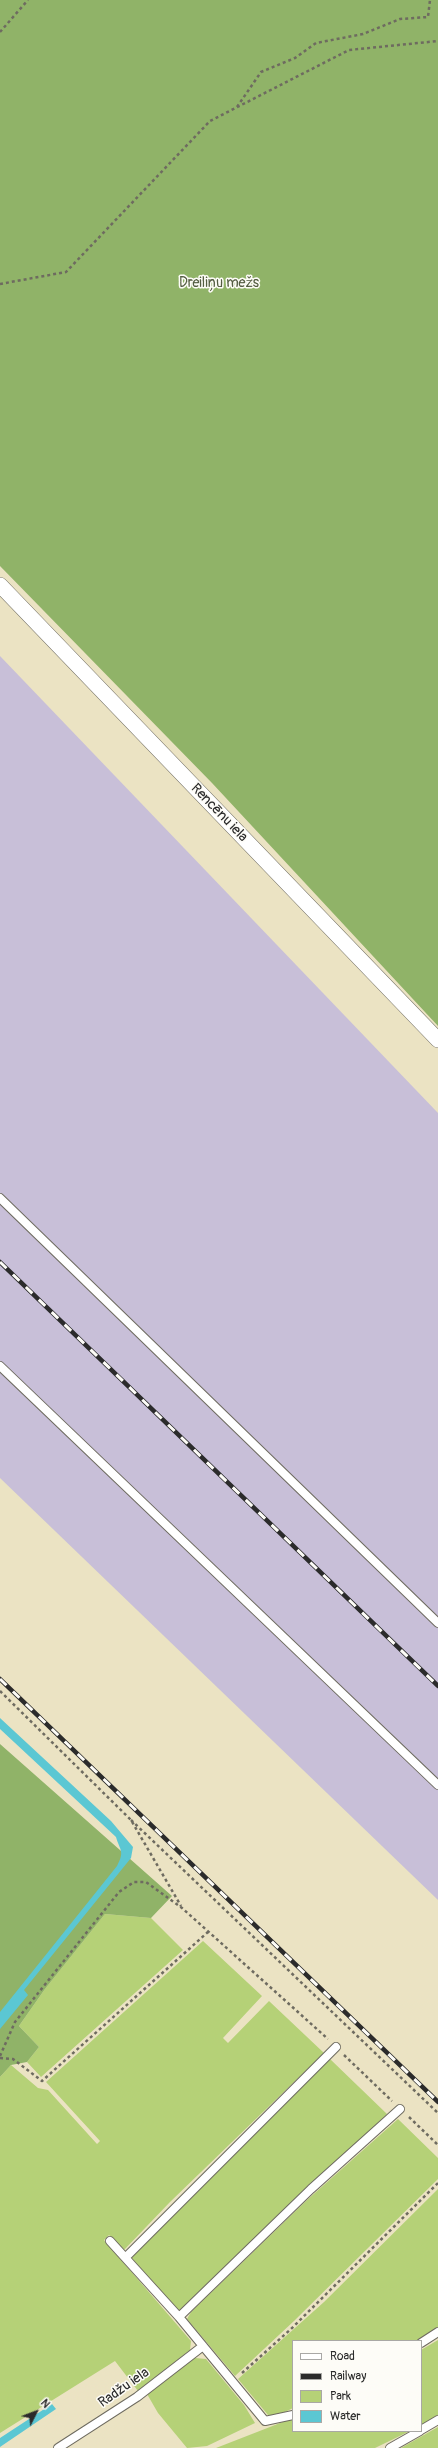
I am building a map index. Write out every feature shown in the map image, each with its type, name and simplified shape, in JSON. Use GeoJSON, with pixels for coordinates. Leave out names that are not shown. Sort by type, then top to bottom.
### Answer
{"type":"FeatureCollection","features":[{"type":"Feature","properties":{"kind":"street","name":"Rencēnu iela"},"geometry":{"type":"LineString","coordinates":[[0,585],[438,1040]]}},
{"type":"Feature","properties":{"kind":"lane"},"geometry":{"type":"LineString","coordinates":[[0,1198],[438,1623]]}},
{"type":"Feature","properties":{"kind":"lane"},"geometry":{"type":"LineString","coordinates":[[0,1366],[438,1785]]}},
{"type":"Feature","properties":{"kind":"lane"},"geometry":{"type":"LineString","coordinates":[[126,2257],[336,2047]]}},
{"type":"Feature","properties":{"kind":"lane"},"geometry":{"type":"LineString","coordinates":[[179,2317],[312,2189],[400,2109]]}},
{"type":"Feature","properties":{"kind":"lane"},"geometry":{"type":"LineString","coordinates":[[110,2242],[126,2257],[179,2317],[265,2421],[292,2415]]}},
{"type":"Feature","properties":{"kind":"lane"},"geometry":{"type":"LineString","coordinates":[[422,2342],[438,2332]]}},
{"type":"Feature","properties":{"kind":"lane","name":"Radžu iela"},"geometry":{"type":"LineString","coordinates":[[58,2448],[137,2397],[203,2346]]}},
{"type":"Feature","properties":{"kind":"lane"},"geometry":{"type":"LineString","coordinates":[[422,2430],[438,2420]]}},
{"type":"Feature","properties":{"kind":"lane"},"geometry":{"type":"LineString","coordinates":[[390,2448],[418,2432]]}},
{"type":"Feature","properties":{"kind":"path"},"geometry":{"type":"LineString","coordinates":[[0,32],[28,0]]}},
{"type":"Feature","properties":{"kind":"path"},"geometry":{"type":"LineString","coordinates":[[237,108],[261,72],[295,58],[316,43],[363,34],[400,19],[428,17],[430,0]]}},
{"type":"Feature","properties":{"kind":"path"},"geometry":{"type":"LineString","coordinates":[[0,284],[66,272],[210,121],[349,50],[438,40]]}},
{"type":"Feature","properties":{"kind":"path"},"geometry":{"type":"LineString","coordinates":[[0,1691],[131,1820],[438,2113]]}},
{"type":"Feature","properties":{"kind":"path"},"geometry":{"type":"LineString","coordinates":[[131,1820],[182,1908]]}},
{"type":"Feature","properties":{"kind":"path"},"geometry":{"type":"LineString","coordinates":[[208,1932],[42,2081],[14,2059],[0,2057],[15,2022],[119,1892],[134,1882],[146,1882],[182,1908],[336,2047],[438,2145]]}},
{"type":"Feature","properties":{"kind":"path"},"geometry":{"type":"LineString","coordinates":[[232,2381],[291,2329],[438,2183]]}},
{"type":"Feature","properties":{"kind":"shaded area"},"geometry":{"type":"Polygon","coordinates":[[[0,656],[438,1113],[438,1900],[0,1478],[0,656]]]}},
{"type":"Feature","properties":{"kind":"green space","name":"Dreiliņu mežs"},"geometry":{"type":"Polygon","coordinates":[[[0,0],[438,0],[438,1026],[212,783],[0,566],[0,0]]]}},
{"type":"Feature","properties":{"kind":"green space"},"geometry":{"type":"Polygon","coordinates":[[[0,1744],[172,1896],[151,1918],[105,1914],[45,1989],[19,2026],[39,2047],[27,2062],[11,2065],[0,2077],[0,1744]]]}},
{"type":"Feature","properties":{"kind":"green space"},"geometry":{"type":"Polygon","coordinates":[[[105,1914],[151,1918],[183,1950],[41,2077],[27,2062],[39,2047],[19,2026],[45,1989],[105,1914]]]}},
{"type":"Feature","properties":{"kind":"green space"},"geometry":{"type":"Polygon","coordinates":[[[203,1941],[262,1996],[223,2038],[228,2043],[269,2001],[324,2053],[170,2202],[124,2250],[109,2235],[104,2240],[191,2341],[190,2350],[138,2391],[115,2361],[0,2433],[0,2077],[11,2065],[38,2088],[48,2090],[97,2144],[100,2141],[46,2082],[203,1941]]]}},
{"type":"Feature","properties":{"kind":"green space"},"geometry":{"type":"Polygon","coordinates":[[[330,2059],[387,2114],[180,2313],[130,2256],[330,2059]]]}},
{"type":"Feature","properties":{"kind":"green space"},"geometry":{"type":"Polygon","coordinates":[[[398,2119],[438,2158],[438,2179],[294,2321],[235,2376],[187,2319],[191,2312],[307,2200],[398,2119]]]}},
{"type":"Feature","properties":{"kind":"green space"},"geometry":{"type":"Polygon","coordinates":[[[438,2189],[438,2328],[418,2340],[292,2340],[292,2408],[279,2415],[268,2415],[238,2379],[324,2302],[438,2189]]]}},
{"type":"Feature","properties":{"kind":"green space"},"geometry":{"type":"Polygon","coordinates":[[[438,2340],[438,2415],[422,2424],[422,2349],[438,2340]]]}},
{"type":"Feature","properties":{"kind":"green space"},"geometry":{"type":"Polygon","coordinates":[[[195,2358],[206,2359],[244,2405],[255,2423],[207,2446],[187,2448],[158,2413],[147,2394],[195,2358]]]}},
{"type":"Feature","properties":{"kind":"green space"},"geometry":{"type":"Polygon","coordinates":[[[292,2418],[292,2432],[408,2432],[375,2448],[216,2448],[292,2418]]]}},
{"type":"Feature","properties":{"kind":"green space"},"geometry":{"type":"Polygon","coordinates":[[[438,2427],[438,2448],[401,2448],[438,2427]]]}},
{"type":"Feature","properties":{"kind":"water"},"geometry":{"type":"Polygon","coordinates":[[[0,1718],[111,1821],[133,1847],[131,1858],[24,1990],[28,1995],[0,2029],[0,2012],[117,1866],[121,1854],[116,1837],[0,1729],[0,1718]]]}},
{"type":"Feature","properties":{"kind":"water"},"geometry":{"type":"Polygon","coordinates":[[[52,2404],[56,2409],[0,2447],[0,2438],[52,2404]]]}},
{"type":"Feature","properties":{"kind":"railway"},"geometry":{"type":"LineString","coordinates":[[0,1262],[438,1686]]}},
{"type":"Feature","properties":{"kind":"railway"},"geometry":{"type":"LineString","coordinates":[[0,1679],[438,2102]]}}]}
